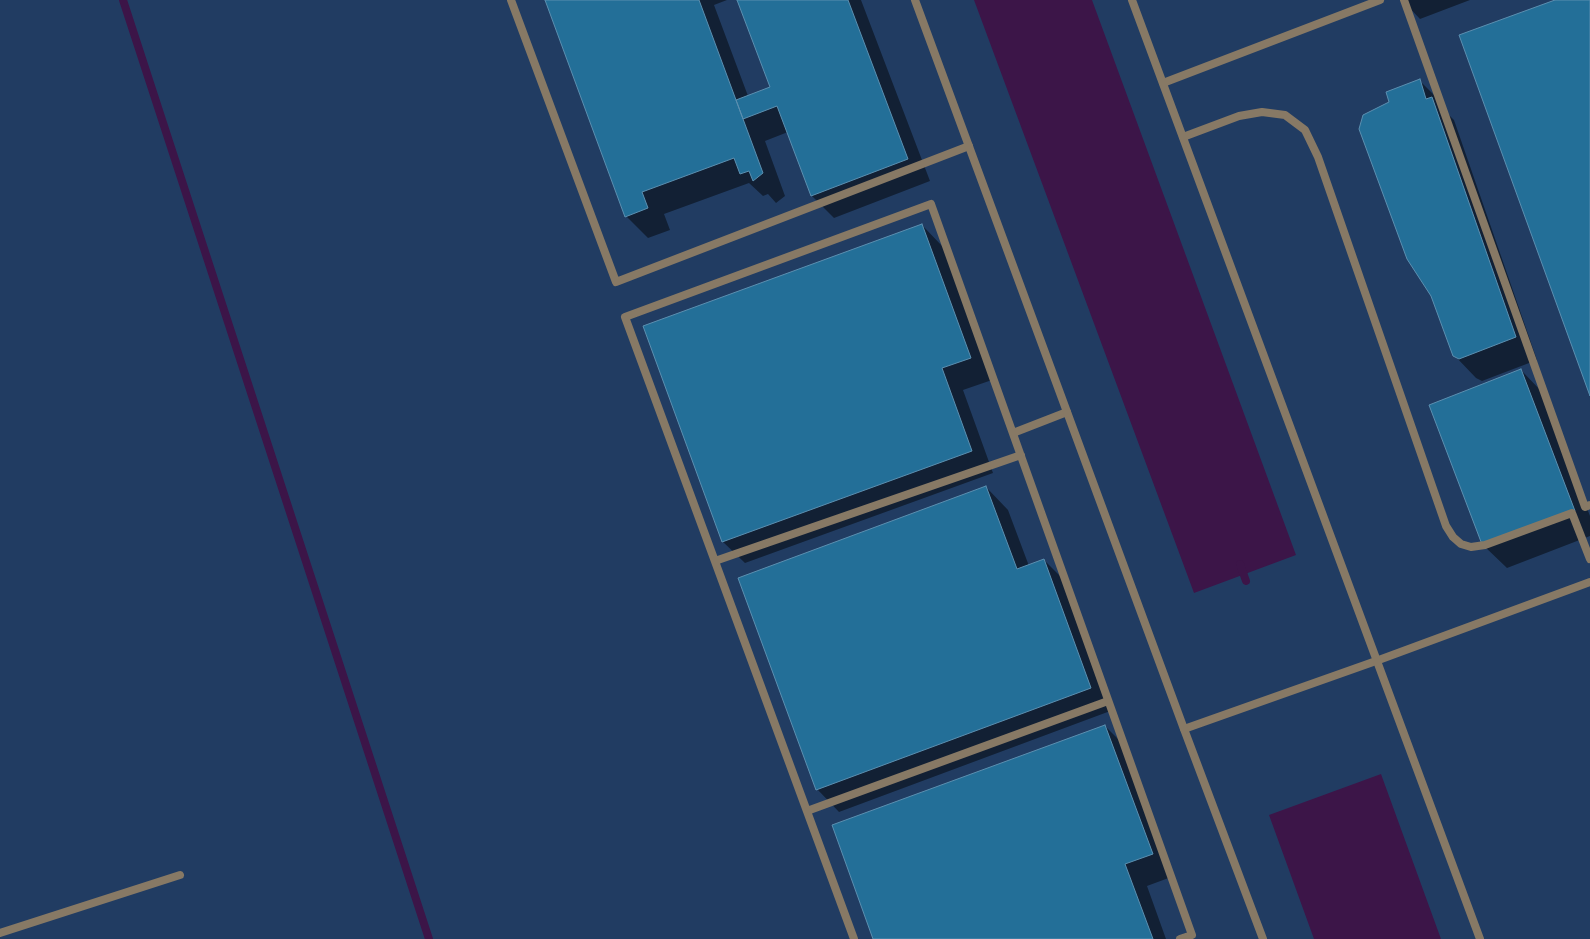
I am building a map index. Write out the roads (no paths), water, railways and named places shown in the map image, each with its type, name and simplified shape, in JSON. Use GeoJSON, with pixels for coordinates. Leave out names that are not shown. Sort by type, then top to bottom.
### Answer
{"type":"FeatureCollection","features":[{"type":"Feature","properties":{"kind":"street"},"geometry":{"type":"LineString","coordinates":[[511,0],[616,282],[969,146]]}},
{"type":"Feature","properties":{"kind":"street"},"geometry":{"type":"LineString","coordinates":[[915,0],[1184,729],[1264,939]]}},
{"type":"Feature","properties":{"kind":"street"},"geometry":{"type":"LineString","coordinates":[[1132,0],[1480,939]]}},
{"type":"Feature","properties":{"kind":"street"},"geometry":{"type":"LineString","coordinates":[[1163,83],[1380,0]]}},
{"type":"Feature","properties":{"kind":"street"},"geometry":{"type":"LineString","coordinates":[[1404,0],[1584,507],[1590,505]]}},
{"type":"Feature","properties":{"kind":"street"},"geometry":{"type":"LineString","coordinates":[[1183,136],[1239,116],[1262,112],[1285,115],[1305,130],[1318,157],[1446,526],[1453,537],[1461,544],[1471,547],[1485,544],[1572,512],[1590,559]]}},
{"type":"Feature","properties":{"kind":"street"},"geometry":{"type":"LineString","coordinates":[[854,939],[625,317],[931,204],[1192,935],[1180,939]]}},
{"type":"Feature","properties":{"kind":"street"},"geometry":{"type":"LineString","coordinates":[[1013,433],[1067,412]]}},
{"type":"Feature","properties":{"kind":"street"},"geometry":{"type":"LineString","coordinates":[[715,561],[1021,456]]}},
{"type":"Feature","properties":{"kind":"street"},"geometry":{"type":"LineString","coordinates":[[1184,729],[1376,661],[1590,582]]}},
{"type":"Feature","properties":{"kind":"street"},"geometry":{"type":"LineString","coordinates":[[807,811],[1108,701]]}},
{"type":"Feature","properties":{"kind":"street"},"geometry":{"type":"LineString","coordinates":[[0,933],[180,876]]}},
{"type":"Feature","properties":{"kind":"waterway"},"geometry":{"type":"LineString","coordinates":[[123,0],[429,939]]}},
{"type":"Feature","properties":{"kind":"waterway"},"geometry":{"type":"LineString","coordinates":[[1240,564],[1246,581]]}}]}
